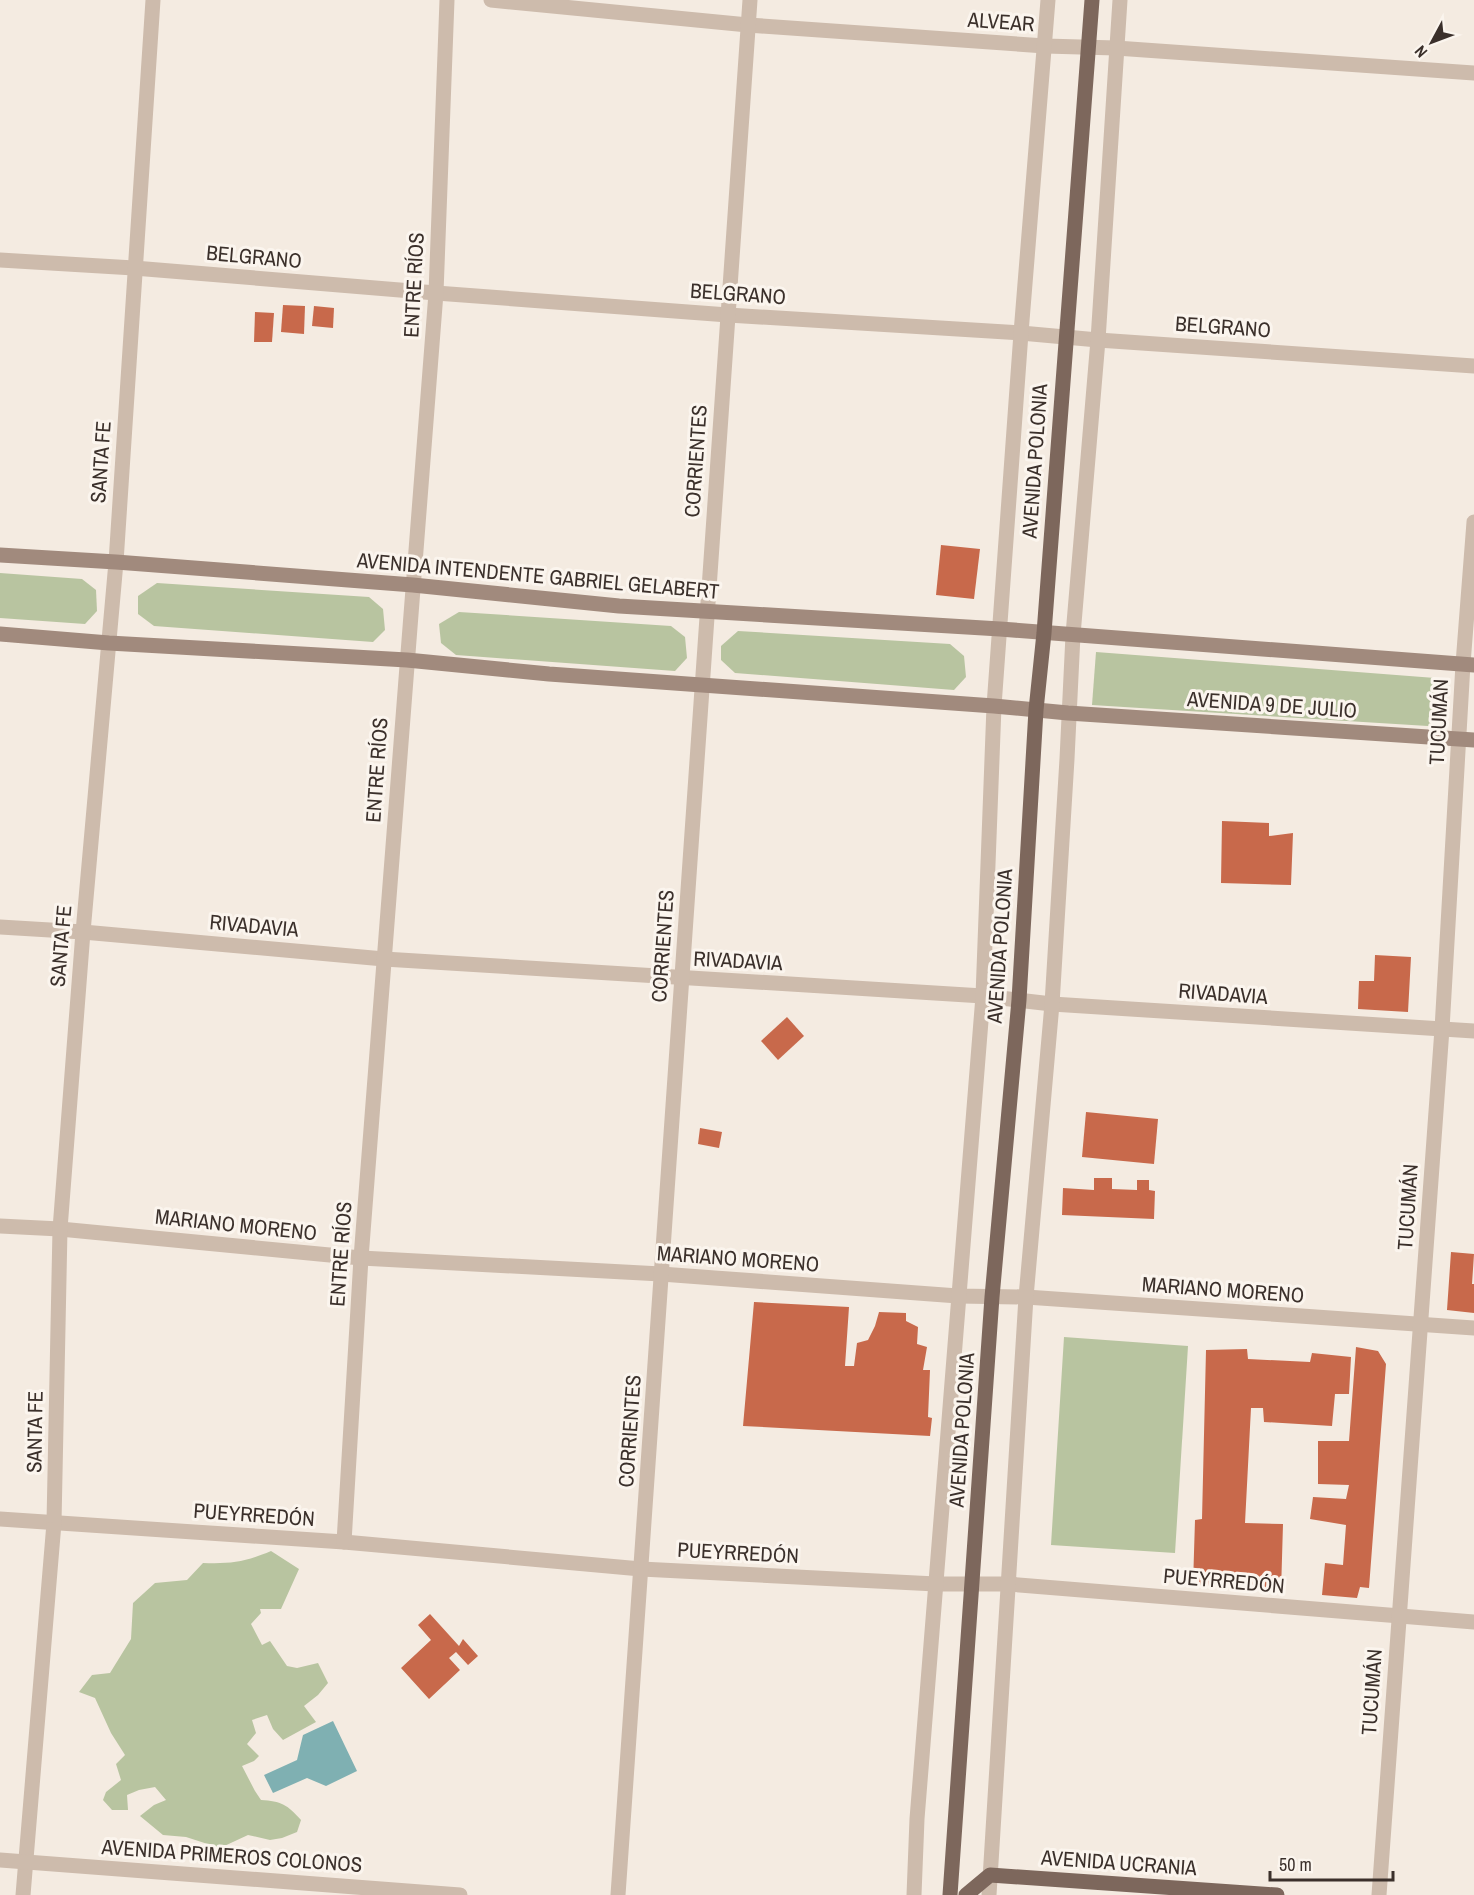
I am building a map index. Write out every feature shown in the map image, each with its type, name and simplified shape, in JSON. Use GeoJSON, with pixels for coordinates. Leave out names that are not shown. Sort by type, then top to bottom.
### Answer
{"type":"FeatureCollection","features":[{"type":"Feature","properties":{"kind":"main road","name":"AVENIDA POLONIA"},"geometry":{"type":"LineString","coordinates":[[950,1895],[992,1297],[1019,1000],[1036,710],[1044,633],[1092,0]]}},
{"type":"Feature","properties":{"kind":"main road","name":"AVENIDA INTENDENTE GABRIEL GELABERT"},"geometry":{"type":"LineString","coordinates":[[0,555],[413,585],[619,606],[1073,635]]}},
{"type":"Feature","properties":{"kind":"main road"},"geometry":{"type":"LineString","coordinates":[[0,634],[109,643],[407,660],[549,674],[1068,713]]}},
{"type":"Feature","properties":{"kind":"main road"},"geometry":{"type":"LineString","coordinates":[[1073,635],[1469,665]]}},
{"type":"Feature","properties":{"kind":"main road","name":"AVENIDA 9 DE JULIO"},"geometry":{"type":"LineString","coordinates":[[1068,713],[1466,739]]}},
{"type":"Feature","properties":{"kind":"main road"},"geometry":{"type":"LineString","coordinates":[[966,1895],[990,1875]]}},
{"type":"Feature","properties":{"kind":"main road","name":"AVENIDA UCRANIA"},"geometry":{"type":"LineString","coordinates":[[990,1875],[1277,1895]]}},
{"type":"Feature","properties":{"kind":"street","name":"SANTA FE"},"geometry":{"type":"LineString","coordinates":[[22,1895],[54,1522],[60,1229],[83,932],[116,562],[153,0]]}},
{"type":"Feature","properties":{"kind":"street","name":"ENTRE RÍOS"},"geometry":{"type":"LineString","coordinates":[[345,1542],[361,1258],[436,294],[447,0]]}},
{"type":"Feature","properties":{"kind":"street","name":"ALVEAR"},"geometry":{"type":"LineString","coordinates":[[491,0],[748,25],[1474,73]]}},
{"type":"Feature","properties":{"kind":"street","name":"CORRIENTES"},"geometry":{"type":"LineString","coordinates":[[618,1895],[750,0]]}},
{"type":"Feature","properties":{"kind":"street"},"geometry":{"type":"LineString","coordinates":[[914,1895],[916,1819],[983,996],[994,706],[1048,0]]}},
{"type":"Feature","properties":{"kind":"street"},"geometry":{"type":"LineString","coordinates":[[989,1895],[1026,1298],[1052,1004],[1073,635],[1098,340],[1120,0]]}},
{"type":"Feature","properties":{"kind":"street","name":"BELGRANO"},"geometry":{"type":"LineString","coordinates":[[0,260],[134,268],[436,294],[728,315],[1022,333],[1474,366]]}},
{"type":"Feature","properties":{"kind":"street","name":"TUCUMÁN"},"geometry":{"type":"LineString","coordinates":[[1379,1895],[1442,1029],[1466,739],[1474,522]]}},
{"type":"Feature","properties":{"kind":"street","name":"RIVADAVIA"},"geometry":{"type":"LineString","coordinates":[[0,927],[83,932],[384,959],[983,996],[1052,1004],[1474,1031]]}},
{"type":"Feature","properties":{"kind":"street","name":"MARIANO MORENO"},"geometry":{"type":"LineString","coordinates":[[0,1226],[60,1229],[361,1258],[661,1274],[958,1296],[1026,1298],[1474,1328]]}},
{"type":"Feature","properties":{"kind":"street","name":"PUEYRREDÓN"},"geometry":{"type":"LineString","coordinates":[[0,1519],[345,1542],[641,1569],[936,1584],[1008,1584],[1474,1622]]}},
{"type":"Feature","properties":{"kind":"street","name":"AVENIDA PRIMEROS COLONOS"},"geometry":{"type":"LineString","coordinates":[[0,1860],[317,1889],[460,1895]]}},
{"type":"Feature","properties":{"kind":"green space"},"geometry":{"type":"Polygon","coordinates":[[[0,573],[82,579],[96,590],[97,611],[85,624],[0,618],[0,573]]]}},
{"type":"Feature","properties":{"kind":"green space"},"geometry":{"type":"Polygon","coordinates":[[[157,583],[369,597],[383,609],[385,630],[373,642],[154,626],[138,614],[138,596],[157,583]]]}},
{"type":"Feature","properties":{"kind":"green space"},"geometry":{"type":"Polygon","coordinates":[[[459,612],[671,626],[685,637],[687,658],[675,671],[456,655],[441,643],[439,624],[459,612]]]}},
{"type":"Feature","properties":{"kind":"green space"},"geometry":{"type":"Polygon","coordinates":[[[738,631],[950,644],[964,656],[966,677],[954,690],[735,673],[721,660],[721,646],[738,631]]]}},
{"type":"Feature","properties":{"kind":"green space"},"geometry":{"type":"Polygon","coordinates":[[[1096,652],[1448,679],[1444,727],[1092,705],[1096,652]]]}},
{"type":"Feature","properties":{"kind":"green space"},"geometry":{"type":"Polygon","coordinates":[[[1064,1337],[1188,1346],[1175,1553],[1051,1545],[1064,1337]]]}},
{"type":"Feature","properties":{"kind":"green space"},"geometry":{"type":"Polygon","coordinates":[[[271,1551],[299,1569],[281,1609],[260,1609],[261,1613],[251,1624],[262,1645],[270,1641],[287,1666],[297,1668],[318,1663],[328,1683],[304,1706],[316,1722],[283,1740],[273,1729],[267,1715],[252,1720],[256,1733],[247,1744],[259,1756],[242,1766],[261,1800],[284,1805],[301,1820],[297,1832],[270,1840],[248,1835],[220,1848],[186,1837],[163,1835],[140,1816],[154,1805],[166,1800],[155,1787],[127,1795],[128,1810],[112,1810],[103,1800],[106,1792],[121,1780],[116,1764],[125,1755],[111,1733],[95,1698],[79,1692],[92,1675],[110,1673],[131,1639],[133,1603],[155,1583],[187,1580],[203,1563],[238,1562],[271,1551]]]}},
{"type":"Feature","properties":{"kind":"water"},"geometry":{"type":"Polygon","coordinates":[[[333,1721],[357,1771],[326,1786],[307,1778],[273,1793],[264,1775],[297,1760],[303,1735],[333,1721]]]}},
{"type":"Feature","properties":{"kind":"building"},"geometry":{"type":"Polygon","coordinates":[[[283,305],[305,306],[304,334],[281,332],[283,305]]]}},
{"type":"Feature","properties":{"kind":"building"},"geometry":{"type":"Polygon","coordinates":[[[314,306],[334,308],[333,328],[312,326],[314,306]]]}},
{"type":"Feature","properties":{"kind":"building"},"geometry":{"type":"Polygon","coordinates":[[[255,312],[274,313],[272,342],[254,342],[255,312]]]}},
{"type":"Feature","properties":{"kind":"building"},"geometry":{"type":"Polygon","coordinates":[[[941,545],[980,549],[974,599],[936,595],[941,545]]]}},
{"type":"Feature","properties":{"kind":"building"},"geometry":{"type":"Polygon","coordinates":[[[1222,821],[1269,823],[1269,836],[1293,833],[1291,885],[1221,883],[1222,821]]]}},
{"type":"Feature","properties":{"kind":"building"},"geometry":{"type":"Polygon","coordinates":[[[1375,955],[1411,957],[1408,1012],[1358,1009],[1359,981],[1374,981],[1375,955]]]}},
{"type":"Feature","properties":{"kind":"building"},"geometry":{"type":"Polygon","coordinates":[[[787,1017],[804,1036],[778,1060],[761,1041],[787,1017]]]}},
{"type":"Feature","properties":{"kind":"building"},"geometry":{"type":"Polygon","coordinates":[[[1086,1112],[1158,1119],[1154,1164],[1082,1157],[1086,1112]]]}},
{"type":"Feature","properties":{"kind":"building"},"geometry":{"type":"Polygon","coordinates":[[[700,1128],[722,1132],[719,1148],[698,1144],[700,1128]]]}},
{"type":"Feature","properties":{"kind":"building"},"geometry":{"type":"Polygon","coordinates":[[[1094,1178],[1112,1178],[1112,1189],[1137,1190],[1137,1180],[1149,1180],[1149,1190],[1155,1191],[1154,1219],[1062,1215],[1063,1188],[1094,1190],[1094,1178]]]}},
{"type":"Feature","properties":{"kind":"building"},"geometry":{"type":"Polygon","coordinates":[[[1451,1252],[1474,1254],[1472,1284],[1474,1284],[1474,1313],[1447,1310],[1451,1252]]]}},
{"type":"Feature","properties":{"kind":"building"},"geometry":{"type":"Polygon","coordinates":[[[754,1302],[849,1307],[845,1366],[854,1366],[857,1343],[868,1340],[879,1312],[906,1313],[906,1321],[918,1327],[917,1344],[927,1347],[923,1370],[930,1370],[928,1417],[932,1418],[930,1436],[743,1426],[754,1302]]]}},
{"type":"Feature","properties":{"kind":"building"},"geometry":{"type":"Polygon","coordinates":[[[1356,1347],[1378,1351],[1386,1364],[1369,1588],[1360,1587],[1357,1598],[1322,1595],[1325,1563],[1343,1565],[1346,1525],[1310,1519],[1313,1497],[1346,1499],[1349,1485],[1318,1484],[1318,1441],[1349,1441],[1356,1347]]]}},
{"type":"Feature","properties":{"kind":"building"},"geometry":{"type":"Polygon","coordinates":[[[1247,1349],[1248,1359],[1310,1362],[1312,1353],[1351,1357],[1349,1394],[1335,1394],[1332,1426],[1264,1422],[1263,1408],[1251,1408],[1245,1523],[1283,1524],[1281,1592],[1193,1585],[1195,1520],[1202,1519],[1206,1350],[1247,1349]]]}},
{"type":"Feature","properties":{"kind":"building"},"geometry":{"type":"Polygon","coordinates":[[[430,1614],[459,1646],[463,1639],[478,1656],[468,1665],[456,1652],[449,1658],[460,1670],[429,1699],[401,1668],[431,1640],[418,1625],[430,1614]]]}}]}
